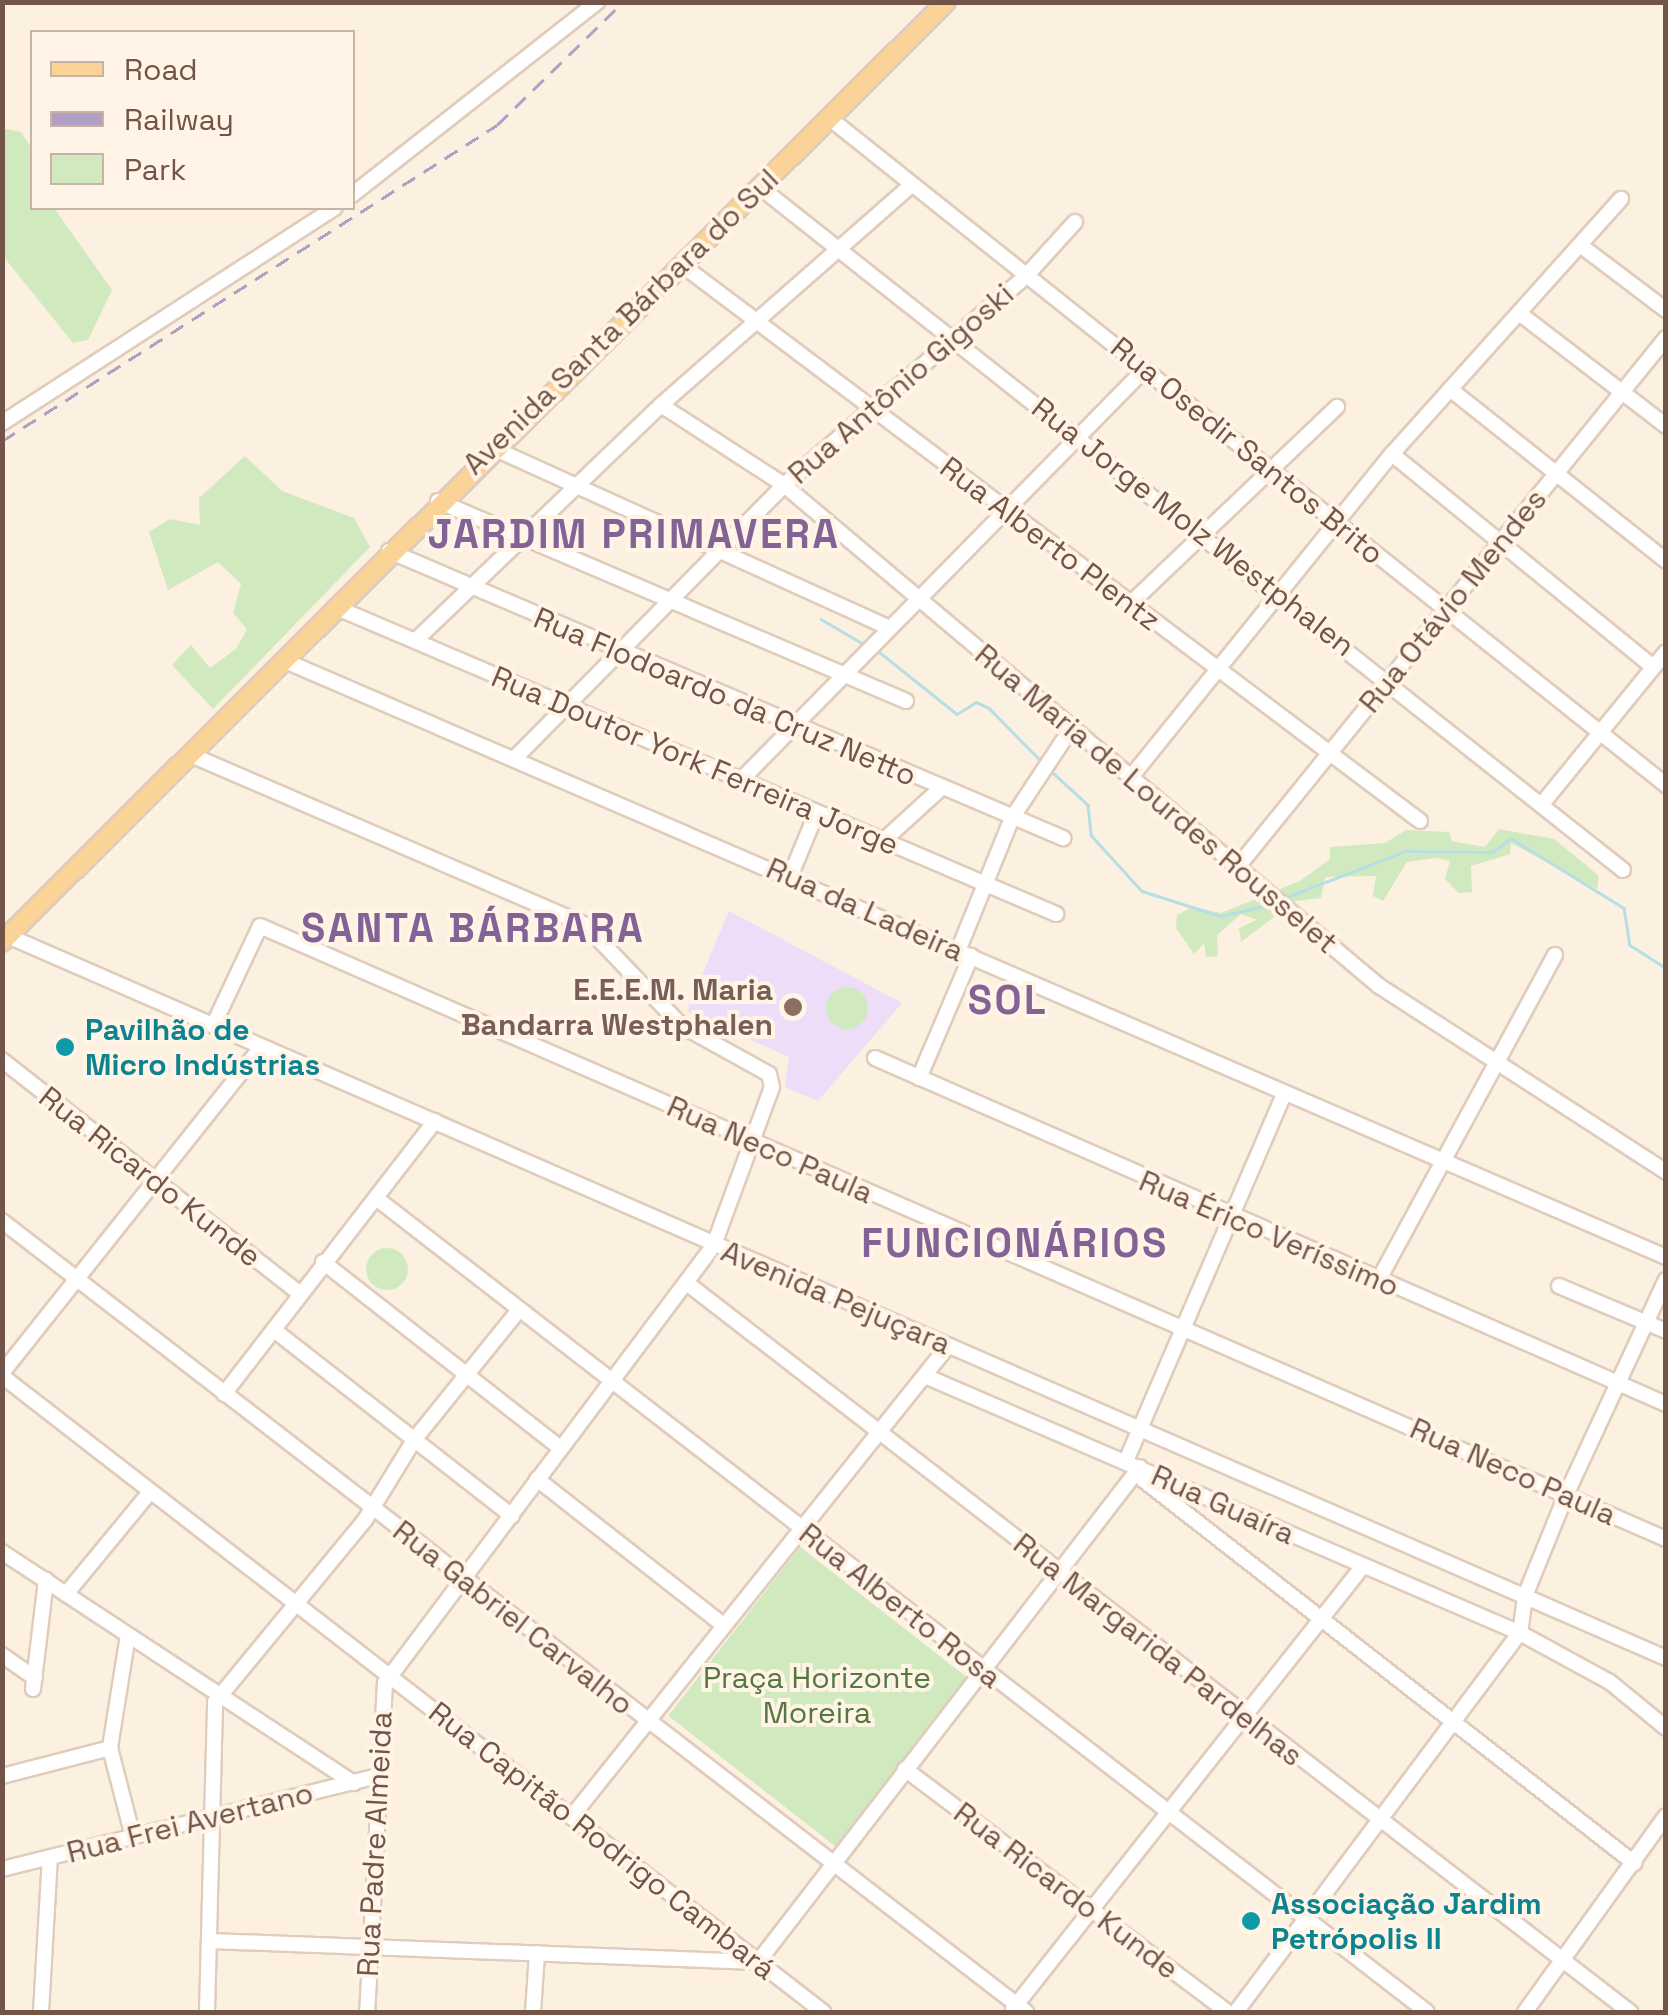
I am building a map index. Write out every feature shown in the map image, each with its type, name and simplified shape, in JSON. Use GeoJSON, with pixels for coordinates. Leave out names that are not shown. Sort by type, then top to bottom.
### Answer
{"type":"FeatureCollection","features":[{"type":"Feature","properties":{"kind":"main road","name":"Avenida Santa Bárbara do Sul"},"geometry":{"type":"LineString","coordinates":[[5,939],[438,502],[946,2]]}},
{"type":"Feature","properties":{"kind":"street"},"geometry":{"type":"LineString","coordinates":[[355,193],[597,2]]}},
{"type":"Feature","properties":{"kind":"street","name":"Rua Osedir Santos Brito"},"geometry":{"type":"LineString","coordinates":[[828,117],[1666,785]]}},
{"type":"Feature","properties":{"kind":"street"},"geometry":{"type":"LineString","coordinates":[[416,640],[661,404],[841,249],[910,184]]}},
{"type":"Feature","properties":{"kind":"street","name":"Rua Jorge Molz Westphalen"},"geometry":{"type":"LineString","coordinates":[[761,188],[1279,594],[1623,870]]}},
{"type":"Feature","properties":{"kind":"street"},"geometry":{"type":"LineString","coordinates":[[1131,777],[1392,454],[1621,200]]}},
{"type":"Feature","properties":{"kind":"street"},"geometry":{"type":"LineString","coordinates":[[2,423],[331,210]]}},
{"type":"Feature","properties":{"kind":"street","name":"Rua Antônio Gigoski"},"geometry":{"type":"LineString","coordinates":[[516,757],[562,704],[722,544],[784,485],[1026,276],[1075,222]]}},
{"type":"Feature","properties":{"kind":"street"},"geometry":{"type":"LineString","coordinates":[[1580,245],[1666,310]]}},
{"type":"Feature","properties":{"kind":"street","name":"Rua Alberto Plentz"},"geometry":{"type":"LineString","coordinates":[[682,265],[1217,672],[1420,821]]}},
{"type":"Feature","properties":{"kind":"street"},"geometry":{"type":"LineString","coordinates":[[1519,313],[1666,426]]}},
{"type":"Feature","properties":{"kind":"street","name":"Rua Otávio Mendes"},"geometry":{"type":"LineString","coordinates":[[1240,864],[1666,338]]}},
{"type":"Feature","properties":{"kind":"street"},"geometry":{"type":"LineString","coordinates":[[741,780],[886,626],[1006,512],[1144,370]]}},
{"type":"Feature","properties":{"kind":"street"},"geometry":{"type":"LineString","coordinates":[[1450,389],[1666,561]]}},
{"type":"Feature","properties":{"kind":"street","name":"Rua Maria de Lourdes Rousselet"},"geometry":{"type":"LineString","coordinates":[[661,404],[784,485],[1071,729],[1240,864],[1379,986],[1498,1059],[1666,1172]]}},
{"type":"Feature","properties":{"kind":"street"},"geometry":{"type":"LineString","coordinates":[[1130,604],[1274,472],[1337,408]]}},
{"type":"Feature","properties":{"kind":"street"},"geometry":{"type":"LineString","coordinates":[[493,448],[722,544],[886,626]]}},
{"type":"Feature","properties":{"kind":"street"},"geometry":{"type":"LineString","coordinates":[[1392,454],[1653,667]]}},
{"type":"Feature","properties":{"kind":"street"},"geometry":{"type":"LineString","coordinates":[[438,502],[906,701]]}},
{"type":"Feature","properties":{"kind":"street","name":"Rua Flodoardo da Cruz Netto"},"geometry":{"type":"LineString","coordinates":[[389,551],[615,652],[1063,838]]}},
{"type":"Feature","properties":{"kind":"street","name":"Rua Doutor York Ferreira Jorge"},"geometry":{"type":"LineString","coordinates":[[335,607],[980,885],[1056,914]]}},
{"type":"Feature","properties":{"kind":"street"},"geometry":{"type":"LineString","coordinates":[[1542,804],[1666,652]]}},
{"type":"Feature","properties":{"kind":"street","name":"Rua da Ladeira"},"geometry":{"type":"LineString","coordinates":[[284,660],[516,757],[1666,1258]]}},
{"type":"Feature","properties":{"kind":"street"},"geometry":{"type":"LineString","coordinates":[[919,1078],[964,954],[980,885],[1012,818],[1071,729]]}},
{"type":"Feature","properties":{"kind":"street"},"geometry":{"type":"LineString","coordinates":[[191,755],[585,925],[682,1026],[770,1074],[714,1245],[688,1284],[559,1446],[466,1582],[389,1677]]}},
{"type":"Feature","properties":{"kind":"street"},"geometry":{"type":"LineString","coordinates":[[882,842],[940,789]]}},
{"type":"Feature","properties":{"kind":"street"},"geometry":{"type":"LineString","coordinates":[[790,877],[816,814]]}},
{"type":"Feature","properties":{"kind":"street","name":"Rua Neco Paula"},"geometry":{"type":"LineString","coordinates":[[213,1026],[260,926],[1666,1539]]}},
{"type":"Feature","properties":{"kind":"street","name":"Avenida Pejuçara"},"geometry":{"type":"LineString","coordinates":[[5,939],[436,1121],[1666,1658]]}},
{"type":"Feature","properties":{"kind":"street"},"geometry":{"type":"LineString","coordinates":[[1378,1281],[1554,955]]}},
{"type":"Feature","properties":{"kind":"street"},"geometry":{"type":"LineString","coordinates":[[2,1375],[151,1178],[261,1046]]}},
{"type":"Feature","properties":{"kind":"street","name":"Rua Érico Veríssimo"},"geometry":{"type":"LineString","coordinates":[[875,1058],[1666,1404]]}},
{"type":"Feature","properties":{"kind":"street","name":"Rua Ricardo Kunde"},"geometry":{"type":"LineString","coordinates":[[2,1060],[299,1293]]}},
{"type":"Feature","properties":{"kind":"street"},"geometry":{"type":"LineString","coordinates":[[210,1941],[758,1962],[1059,1573],[1134,1468],[1140,1430],[1284,1094]]}},
{"type":"Feature","properties":{"kind":"street"},"geometry":{"type":"LineString","coordinates":[[224,1394],[436,1121]]}},
{"type":"Feature","properties":{"kind":"street","name":"Rua Alberto Rosa"},"geometry":{"type":"LineString","coordinates":[[376,1198],[610,1384],[1427,2012]]}},
{"type":"Feature","properties":{"kind":"street","name":"Rua Gabriel Carvalho"},"geometry":{"type":"LineString","coordinates":[[2,1221],[1018,2010]]}},
{"type":"Feature","properties":{"kind":"street"},"geometry":{"type":"LineString","coordinates":[[323,1262],[559,1446]]}},
{"type":"Feature","properties":{"kind":"street"},"geometry":{"type":"LineString","coordinates":[[1236,2012],[1520,1633],[1525,1596],[1566,1495],[1666,1280]]}},
{"type":"Feature","properties":{"kind":"street","name":"Rua Margarida Pardelhas"},"geometry":{"type":"LineString","coordinates":[[688,1284],[1378,1822],[1630,2012]]}},
{"type":"Feature","properties":{"kind":"street"},"geometry":{"type":"LineString","coordinates":[[1559,1286],[1666,1331]]}},
{"type":"Feature","properties":{"kind":"street"},"geometry":{"type":"LineString","coordinates":[[207,2012],[216,1816],[210,1762],[220,1696],[296,1606],[414,1440],[519,1310]]}},
{"type":"Feature","properties":{"kind":"street"},"geometry":{"type":"LineString","coordinates":[[274,1330],[512,1516]]}},
{"type":"Feature","properties":{"kind":"street"},"geometry":{"type":"LineString","coordinates":[[573,1815],[948,1346]]}},
{"type":"Feature","properties":{"kind":"street","name":"Rua Capitão Rodrigo Cambará"},"geometry":{"type":"LineString","coordinates":[[2,1375],[824,2012]]}},
{"type":"Feature","properties":{"kind":"street","name":"Rua Guaíra"},"geometry":{"type":"LineString","coordinates":[[925,1376],[1520,1633],[1610,1682],[1666,1728]]}},
{"type":"Feature","properties":{"kind":"street"},"geometry":{"type":"LineString","coordinates":[[1134,1468],[1634,1863]]}},
{"type":"Feature","properties":{"kind":"street"},"geometry":{"type":"LineString","coordinates":[[537,1479],[723,1625]]}},
{"type":"Feature","properties":{"kind":"street"},"geometry":{"type":"LineString","coordinates":[[66,1594],[150,1492]]}},
{"type":"Feature","properties":{"kind":"street"},"geometry":{"type":"LineString","coordinates":[[2,1552],[354,1783]]}},
{"type":"Feature","properties":{"kind":"street"},"geometry":{"type":"LineString","coordinates":[[1018,2010],[1166,1811],[1362,1566]]}},
{"type":"Feature","properties":{"kind":"street"},"geometry":{"type":"LineString","coordinates":[[2,1656],[34,1684],[46,1580]]}},
{"type":"Feature","properties":{"kind":"street"},"geometry":{"type":"LineString","coordinates":[[128,1635],[110,1748],[133,1837]]}},
{"type":"Feature","properties":{"kind":"street","name":"Rua Padre Almeida"},"geometry":{"type":"LineString","coordinates":[[367,2012],[378,1776],[389,1677]]}},
{"type":"Feature","properties":{"kind":"street"},"geometry":{"type":"LineString","coordinates":[[2,1776],[110,1748]]}},
{"type":"Feature","properties":{"kind":"street","name":"Rua Ricardo Kunde"},"geometry":{"type":"LineString","coordinates":[[906,1768],[1227,2012]]}},
{"type":"Feature","properties":{"kind":"street","name":"Rua Frei Avertano"},"geometry":{"type":"LineString","coordinates":[[2,1869],[378,1776]]}},
{"type":"Feature","properties":{"kind":"street"},"geometry":{"type":"LineString","coordinates":[[1525,2012],[1666,1816]]}},
{"type":"Feature","properties":{"kind":"street"},"geometry":{"type":"LineString","coordinates":[[41,2012],[50,1858]]}},
{"type":"Feature","properties":{"kind":"street"},"geometry":{"type":"LineString","coordinates":[[533,2012],[536,1953]]}},
{"type":"Feature","properties":{"kind":"shaded area","name":"E.E.E.M. Maria Bandarra Westphalen"},"geometry":{"type":"Polygon","coordinates":[[[729,911],[902,1003],[818,1101],[785,1087],[789,1057],[687,1011],[729,911]]]}},
{"type":"Feature","properties":{"kind":"green space"},"geometry":{"type":"Polygon","coordinates":[[[2,128],[21,132],[30,146],[30,210],[55,210],[112,290],[88,340],[73,343],[3,256],[2,128]]]}},
{"type":"Feature","properties":{"kind":"green space"},"geometry":{"type":"Polygon","coordinates":[[[245,456],[282,491],[354,518],[370,547],[213,709],[172,665],[191,645],[210,668],[236,649],[247,629],[233,613],[241,584],[218,562],[168,590],[149,532],[170,519],[200,525],[199,498],[245,456]]]}},
{"type":"Feature","properties":{"kind":"green space"},"geometry":{"type":"Polygon","coordinates":[[[1499,829],[1554,839],[1599,876],[1597,889],[1511,843],[1510,854],[1471,866],[1472,892],[1459,893],[1445,879],[1450,861],[1436,858],[1407,862],[1383,901],[1373,896],[1376,876],[1325,877],[1321,898],[1295,901],[1241,942],[1239,928],[1257,920],[1241,914],[1217,935],[1218,956],[1206,957],[1204,943],[1194,954],[1176,928],[1177,915],[1192,907],[1221,913],[1300,881],[1330,859],[1330,847],[1385,843],[1406,830],[1449,832],[1452,841],[1485,847],[1499,829]]]}},
{"type":"Feature","properties":{"kind":"green space"},"geometry":{"type":"Polygon","coordinates":[[[847,987],[862,993],[868,1008],[862,1023],[847,1029],[832,1023],[826,1008],[832,993],[847,987]]]}},
{"type":"Feature","properties":{"kind":"green space"},"geometry":{"type":"Polygon","coordinates":[[[387,1248],[402,1254],[408,1269],[402,1284],[387,1290],[372,1284],[366,1269],[372,1254],[387,1248]]]}},
{"type":"Feature","properties":{"kind":"green space","name":"Praça Horizonte Moreira"},"geometry":{"type":"Polygon","coordinates":[[[800,1547],[967,1678],[835,1846],[668,1716],[800,1547]]]}},
{"type":"Feature","properties":{"kind":"waterway"},"geometry":{"type":"LineString","coordinates":[[821,619],[867,646]]}},
{"type":"Feature","properties":{"kind":"waterway"},"geometry":{"type":"LineString","coordinates":[[878,651],[957,714],[976,702],[989,708],[1041,761]]}},
{"type":"Feature","properties":{"kind":"waterway"},"geometry":{"type":"LineString","coordinates":[[1050,770],[1088,805],[1091,835],[1142,891],[1221,916],[1272,904]]}},
{"type":"Feature","properties":{"kind":"waterway"},"geometry":{"type":"LineString","coordinates":[[1284,898],[1406,851],[1493,852],[1511,838],[1624,908],[1630,945],[1666,968]]}},
{"type":"Feature","properties":{"kind":"railway"},"geometry":{"type":"LineString","coordinates":[[2,441],[497,125],[623,2]]}},
{"type":"Feature","properties":{"kind":"place","name":"E.E.E.M. Maria Bandarra Westphalen"},"geometry":{"type":"Point","coordinates":[793,1007]}},
{"type":"Feature","properties":{"kind":"place","name":"Pavilhão de Micro Indústrias"},"geometry":{"type":"Point","coordinates":[65,1047]}},
{"type":"Feature","properties":{"kind":"place","name":"Associação Jardim Petrópolis II"},"geometry":{"type":"Point","coordinates":[1251,1921]}},
{"type":"Feature","properties":{"kind":"district","name":"JARDIM PRIMAVERA"},"geometry":{"type":"Point","coordinates":[634,535]}},
{"type":"Feature","properties":{"kind":"district","name":"SANTA BÁRBARA"},"geometry":{"type":"Point","coordinates":[473,929]}},
{"type":"Feature","properties":{"kind":"district","name":"SOL"},"geometry":{"type":"Point","coordinates":[1008,1001]}},
{"type":"Feature","properties":{"kind":"district","name":"FUNCIONÁRIOS"},"geometry":{"type":"Point","coordinates":[1015,1244]}}]}
